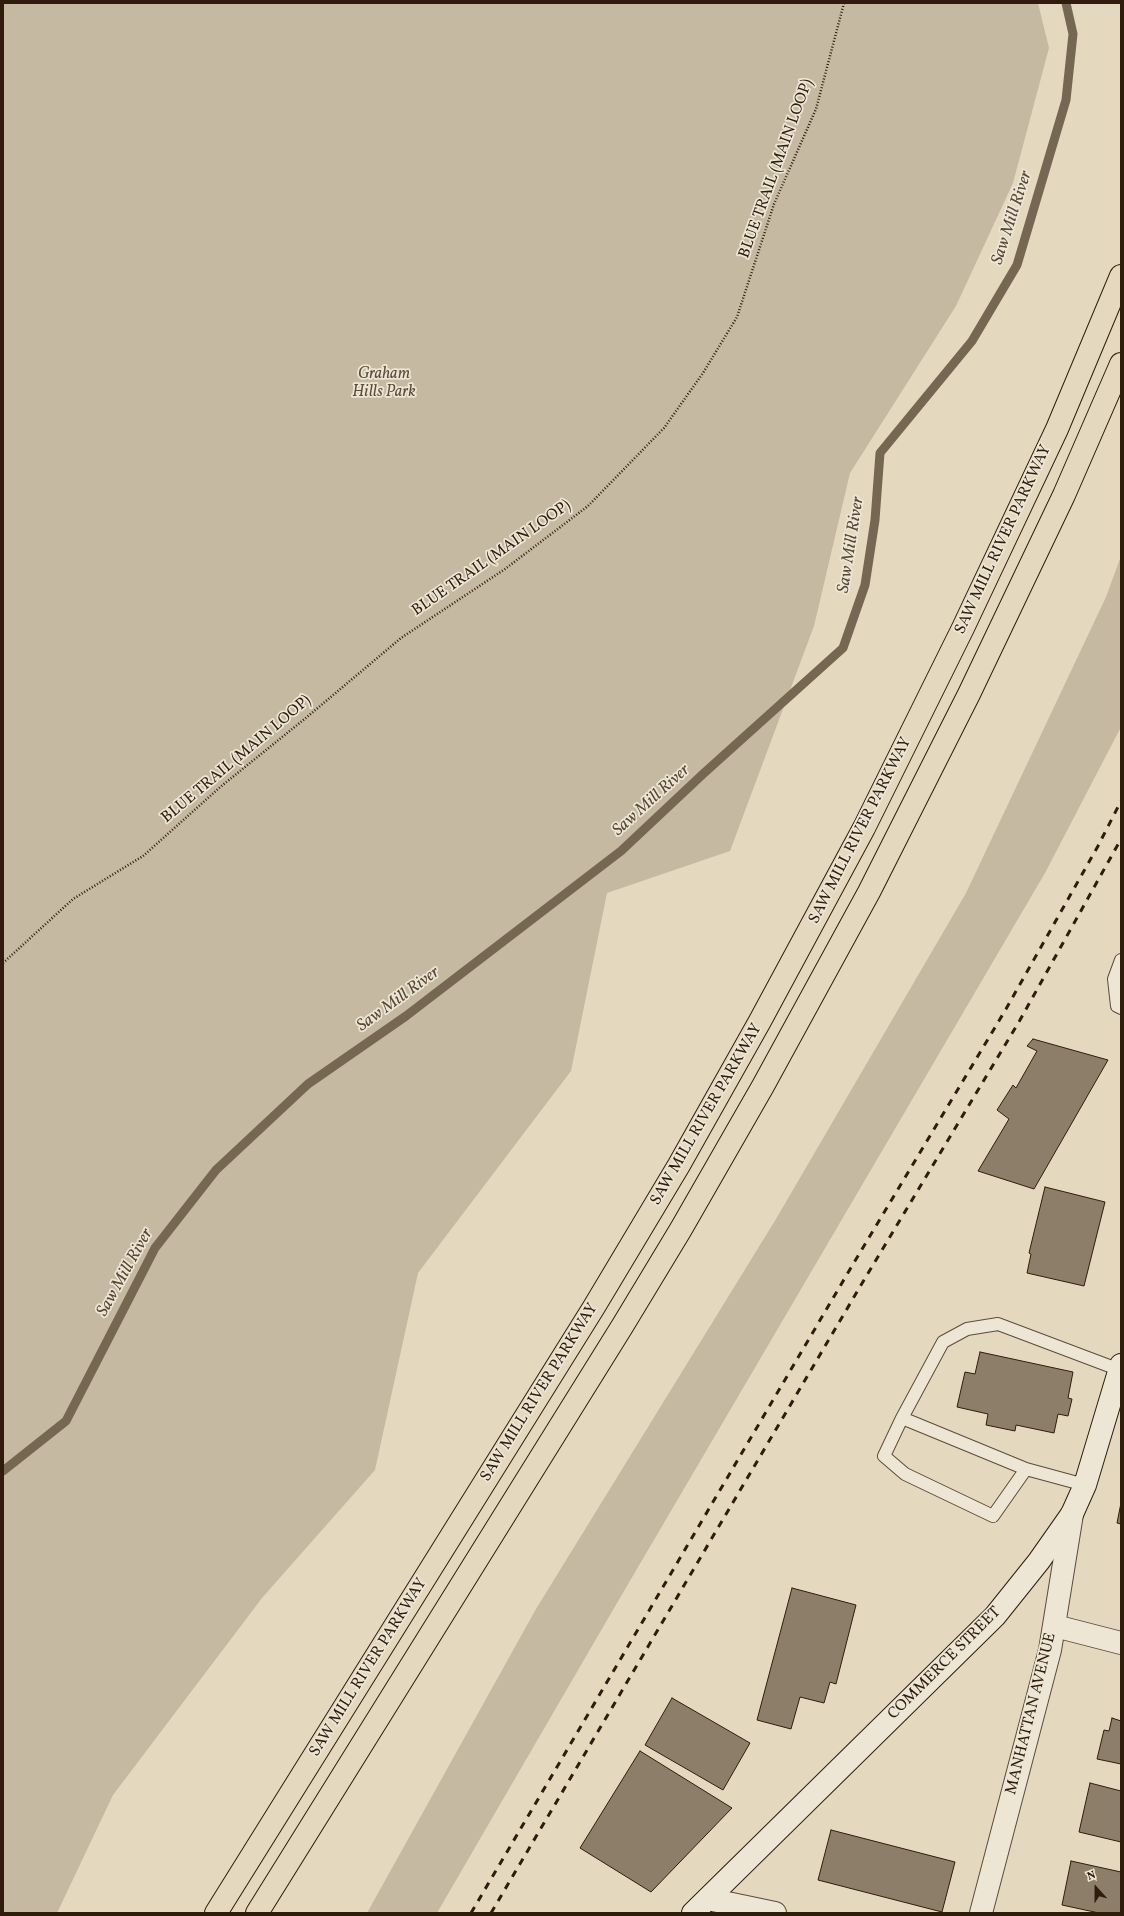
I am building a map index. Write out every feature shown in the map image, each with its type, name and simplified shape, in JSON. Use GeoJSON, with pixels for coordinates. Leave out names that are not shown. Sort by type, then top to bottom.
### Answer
{"type":"FeatureCollection","features":[{"type":"Feature","properties":{"kind":"highway","name":"SAW MILL RIVER PARKWAY"},"geometry":{"type":"LineString","coordinates":[[216,1913],[594,1307],[679,1165],[760,1021],[864,828],[963,628],[1057,428],[1121,276]]}},
{"type":"Feature","properties":{"kind":"highway"},"geometry":{"type":"LineString","coordinates":[[257,1913],[623,1325],[685,1223],[763,1086],[869,892],[957,720],[1064,495],[1121,364]]}},
{"type":"Feature","properties":{"kind":"main road","name":"COMMERCE STREET"},"geometry":{"type":"LineString","coordinates":[[701,1906],[995,1616],[1039,1561],[1072,1514],[1085,1485],[1120,1367]]}},
{"type":"Feature","properties":{"kind":"main road","name":"MANHATTAN AVENUE"},"geometry":{"type":"LineString","coordinates":[[981,1913],[1055,1626],[1072,1514]]}},
{"type":"Feature","properties":{"kind":"main road"},"geometry":{"type":"LineString","coordinates":[[1055,1626],[1121,1643]]}},
{"type":"Feature","properties":{"kind":"main road"},"geometry":{"type":"LineString","coordinates":[[701,1906],[775,1913]]}},
{"type":"Feature","properties":{"kind":"lane"},"geometry":{"type":"LineString","coordinates":[[1121,960],[1114,979],[1117,1006],[1121,1008]]}},
{"type":"Feature","properties":{"kind":"lane"},"geometry":{"type":"LineString","coordinates":[[1026,1468],[994,1516],[905,1474],[884,1456],[902,1418],[944,1342],[968,1329],[998,1324],[1120,1367]]}},
{"type":"Feature","properties":{"kind":"lane"},"geometry":{"type":"LineString","coordinates":[[902,1418],[1026,1468],[1085,1485]]}},
{"type":"Feature","properties":{"kind":"path","name":"BLUE TRAIL (MAIN LOOP)"},"geometry":{"type":"LineString","coordinates":[[3,963],[73,899],[143,856],[219,788],[401,638],[505,569],[588,506],[664,428],[703,374],[737,317],[774,204],[816,109],[844,3]]}},
{"type":"Feature","properties":{"kind":"green space","name":"Graham Hills Park"},"geometry":{"type":"Polygon","coordinates":[[[3,3],[1038,3],[1049,48],[1013,183],[956,306],[850,473],[814,626],[730,851],[607,893],[571,1071],[418,1273],[375,1470],[262,1598],[113,1795],[57,1913],[3,1913],[3,3]]]}},
{"type":"Feature","properties":{"kind":"green space"},"geometry":{"type":"Polygon","coordinates":[[[1121,556],[1121,727],[1045,873],[437,1913],[367,1913],[536,1609],[776,1219],[966,893],[1106,597],[1121,556]]]}},
{"type":"Feature","properties":{"kind":"building"},"geometry":{"type":"Polygon","coordinates":[[[1033,1039],[1108,1060],[1034,1189],[978,1171],[1009,1119],[997,1110],[1013,1085],[1016,1088],[1037,1051],[1027,1046],[1033,1039]]]}},
{"type":"Feature","properties":{"kind":"building"},"geometry":{"type":"Polygon","coordinates":[[[1045,1187],[1105,1202],[1084,1286],[1027,1273],[1031,1254],[1029,1253],[1045,1187]]]}},
{"type":"Feature","properties":{"kind":"building"},"geometry":{"type":"Polygon","coordinates":[[[980,1352],[1073,1372],[1068,1398],[1072,1399],[1068,1416],[1058,1414],[1054,1433],[1016,1425],[1015,1431],[986,1425],[988,1414],[957,1407],[965,1372],[975,1374],[980,1352]]]}},
{"type":"Feature","properties":{"kind":"building"},"geometry":{"type":"Polygon","coordinates":[[[1121,1503],[1121,1524],[1117,1523],[1121,1503]]]}},
{"type":"Feature","properties":{"kind":"building"},"geometry":{"type":"Polygon","coordinates":[[[792,1588],[856,1605],[836,1684],[830,1682],[824,1703],[800,1697],[791,1729],[757,1720],[792,1588]]]}},
{"type":"Feature","properties":{"kind":"building"},"geometry":{"type":"Polygon","coordinates":[[[672,1698],[750,1743],[723,1790],[645,1745],[672,1698]]]}},
{"type":"Feature","properties":{"kind":"building"},"geometry":{"type":"Polygon","coordinates":[[[1112,1718],[1121,1721],[1121,1764],[1097,1759],[1104,1730],[1109,1731],[1112,1718]]]}},
{"type":"Feature","properties":{"kind":"building"},"geometry":{"type":"Polygon","coordinates":[[[640,1751],[732,1808],[651,1892],[580,1848],[640,1751]]]}},
{"type":"Feature","properties":{"kind":"building"},"geometry":{"type":"Polygon","coordinates":[[[1090,1783],[1121,1791],[1121,1842],[1079,1832],[1090,1783]]]}},
{"type":"Feature","properties":{"kind":"building"},"geometry":{"type":"Polygon","coordinates":[[[831,1830],[955,1862],[942,1912],[818,1880],[831,1830]]]}},
{"type":"Feature","properties":{"kind":"building"},"geometry":{"type":"Polygon","coordinates":[[[1071,1861],[1121,1872],[1121,1913],[1099,1913],[1062,1905],[1071,1861]]]}},
{"type":"Feature","properties":{"kind":"waterway","name":"Saw Mill River"},"geometry":{"type":"LineString","coordinates":[[3,1471],[66,1421],[155,1248],[216,1170],[308,1084],[406,1016],[621,851],[703,774],[843,648],[865,585],[875,520],[880,453],[972,341],[1017,265],[1066,100],[1073,34],[1066,3]]}},
{"type":"Feature","properties":{"kind":"railway"},"geometry":{"type":"LineString","coordinates":[[471,1913],[849,1271],[1006,1009],[1098,846],[1121,801]]}},
{"type":"Feature","properties":{"kind":"railway"},"geometry":{"type":"LineString","coordinates":[[491,1913],[864,1280],[1020,1020],[1121,839]]}}]}
